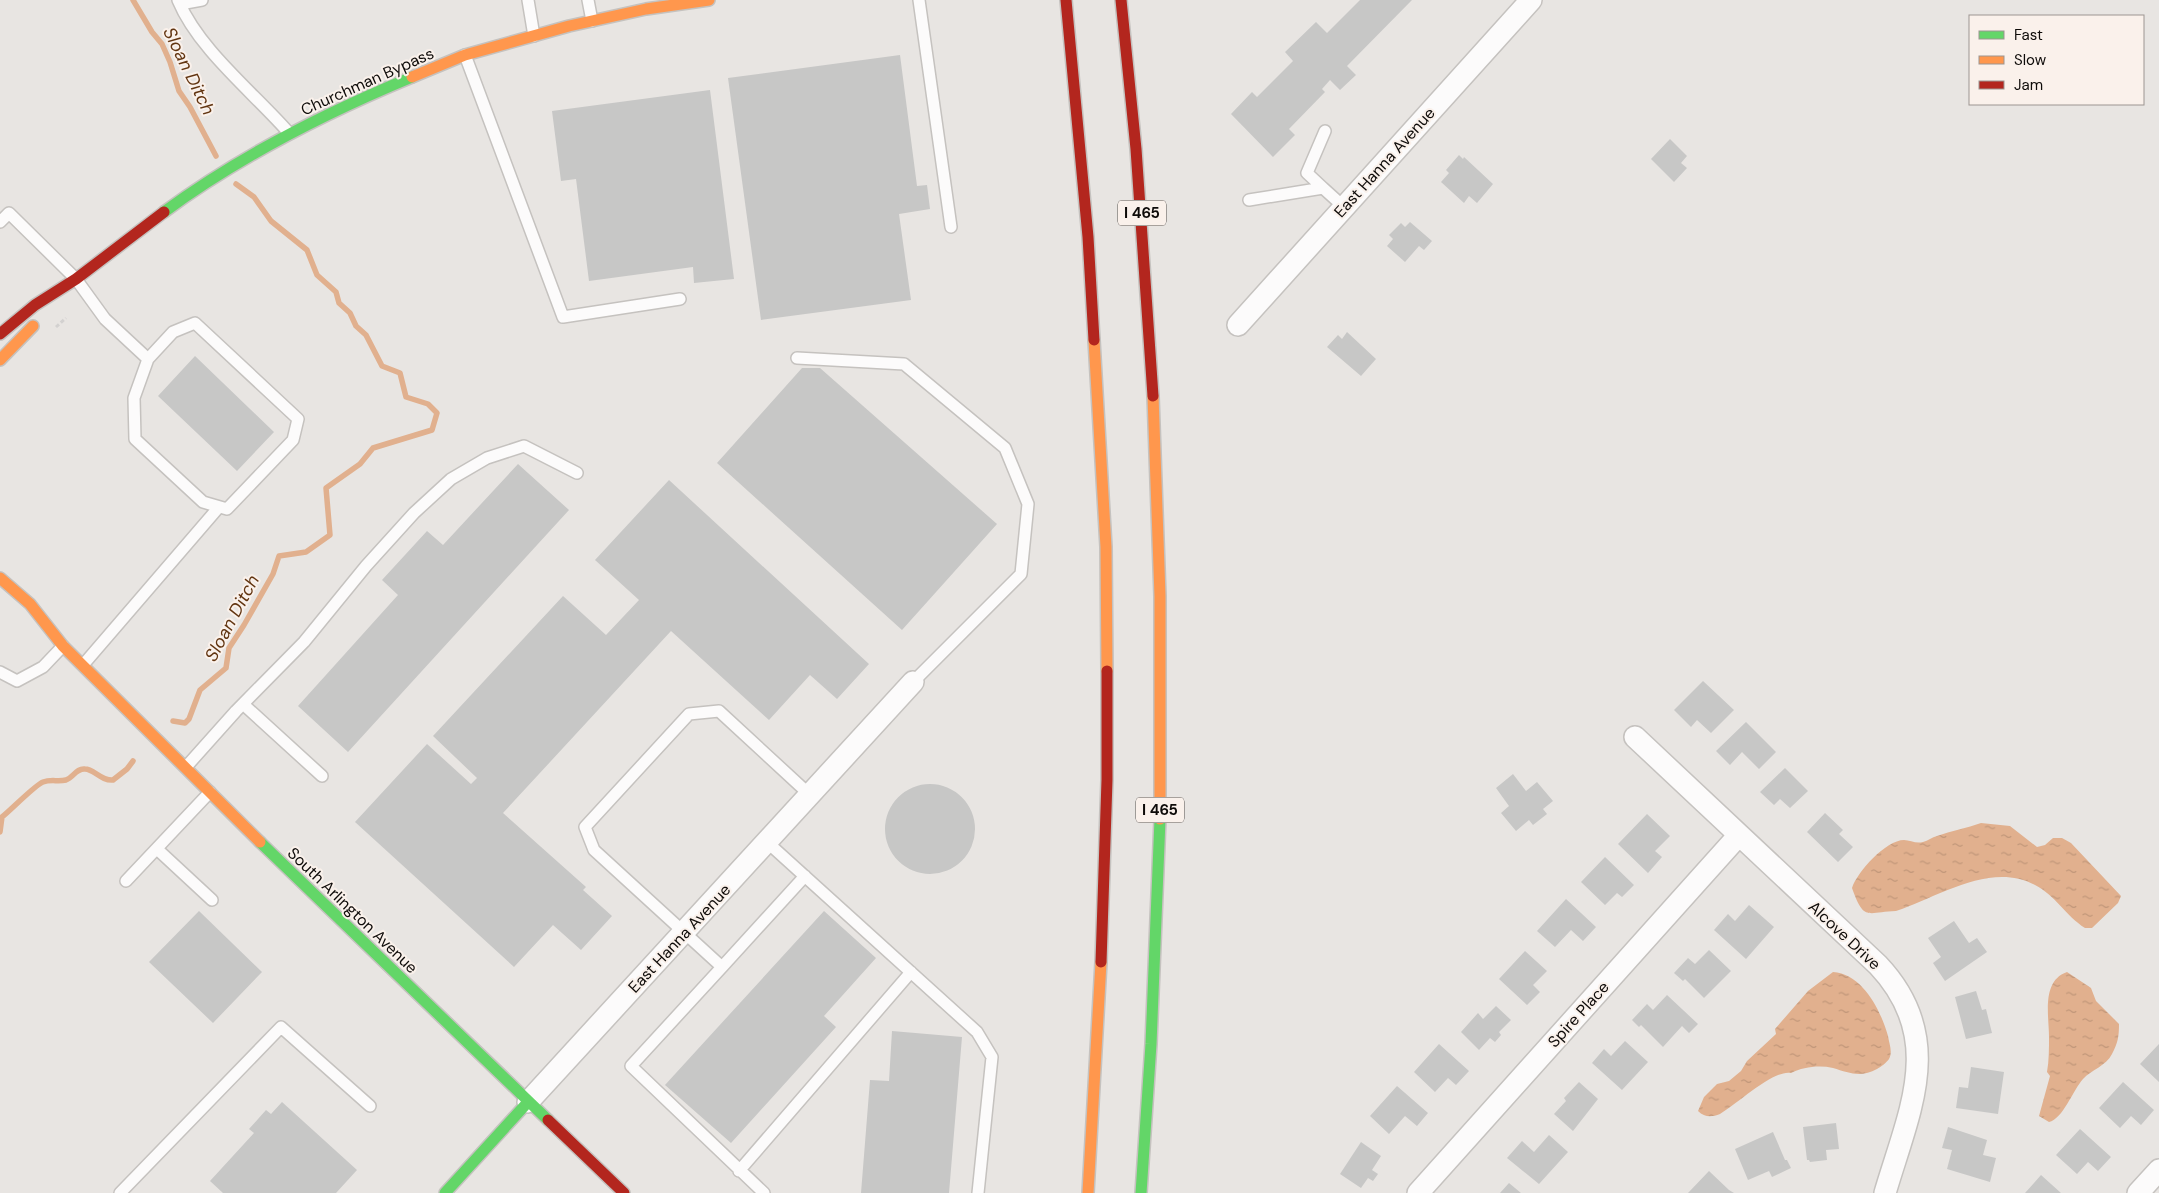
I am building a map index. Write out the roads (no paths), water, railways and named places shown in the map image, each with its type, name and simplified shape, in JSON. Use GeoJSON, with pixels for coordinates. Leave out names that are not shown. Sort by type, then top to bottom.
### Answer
{"type":"FeatureCollection","features":[{"type":"Feature","properties":{"kind":"main road","name":"Churchman Bypass"},"geometry":{"type":"LineString","coordinates":[[0,334],[35,305],[76,279],[146,224],[188,195],[289,133],[369,95],[465,55],[592,21],[646,9],[709,0]]}},
{"type":"Feature","properties":{"kind":"main road","name":"I 465"},"geometry":{"type":"LineString","coordinates":[[1121,0],[1144,238],[1162,660],[1161,778],[1154,1000],[1141,1193]]}},
{"type":"Feature","properties":{"kind":"main road"},"geometry":{"type":"LineString","coordinates":[[1067,3],[1088,237],[1100,430],[1106,557],[1108,663],[1106,808],[1099,1007],[1088,1193]]}},
{"type":"Feature","properties":{"kind":"main road","name":"Churchman Bypass"},"geometry":{"type":"LineString","coordinates":[[0,360],[76,279]]}},
{"type":"Feature","properties":{"kind":"main road","name":"South Arlington Avenue"},"geometry":{"type":"LineString","coordinates":[[0,578],[30,604],[63,646]]}},
{"type":"Feature","properties":{"kind":"main road","name":"South Arlington Avenue"},"geometry":{"type":"LineString","coordinates":[[29,620],[63,646],[83,665],[315,896],[624,1193]]}},
{"type":"Feature","properties":{"kind":"main road","name":"East Hanna Avenue"},"geometry":{"type":"LineString","coordinates":[[451,1191],[528,1102]]}},
{"type":"Feature","properties":{"kind":"street","name":"East Hanna Avenue"},"geometry":{"type":"LineString","coordinates":[[1238,325],[1531,0]]}},
{"type":"Feature","properties":{"kind":"street","name":"East Hanna Avenue"},"geometry":{"type":"LineString","coordinates":[[528,1102],[913,682]]}},
{"type":"Feature","properties":{"kind":"street","name":"Alcove Drive"},"geometry":{"type":"LineString","coordinates":[[1636,737],[1878,965],[1896,987],[1909,1013],[1916,1040],[1917,1079],[1885,1193]]}},
{"type":"Feature","properties":{"kind":"street","name":"Spire Place"},"geometry":{"type":"LineString","coordinates":[[1418,1193],[1739,835]]}},
{"type":"Feature","properties":{"kind":"street"},"geometry":{"type":"LineString","coordinates":[[2138,1193],[2159,1170]]}},
{"type":"Feature","properties":{"kind":"lane"},"geometry":{"type":"LineString","coordinates":[[202,0],[179,2],[210,51],[266,106],[289,133]]}},
{"type":"Feature","properties":{"kind":"lane"},"geometry":{"type":"LineString","coordinates":[[528,0],[534,36]]}},
{"type":"Feature","properties":{"kind":"lane"},"geometry":{"type":"LineString","coordinates":[[588,0],[592,21]]}},
{"type":"Feature","properties":{"kind":"lane"},"geometry":{"type":"LineString","coordinates":[[919,0],[951,226]]}},
{"type":"Feature","properties":{"kind":"lane"},"geometry":{"type":"LineString","coordinates":[[465,55],[563,317],[680,298]]}},
{"type":"Feature","properties":{"kind":"lane"},"geometry":{"type":"LineString","coordinates":[[1325,131],[1307,173],[1344,207]]}},
{"type":"Feature","properties":{"kind":"lane"},"geometry":{"type":"LineString","coordinates":[[1249,200],[1323,188]]}},
{"type":"Feature","properties":{"kind":"lane"},"geometry":{"type":"LineString","coordinates":[[0,222],[9,212],[76,279],[105,319],[148,359]]}},
{"type":"Feature","properties":{"kind":"lane"},"geometry":{"type":"LineString","coordinates":[[195,323],[298,419],[293,440],[227,509],[203,502],[135,439],[134,398],[148,359],[173,332],[195,323]]}},
{"type":"Feature","properties":{"kind":"lane"},"geometry":{"type":"LineString","coordinates":[[797,358],[904,364],[1005,448],[1028,504],[1021,574],[913,682]]}},
{"type":"Feature","properties":{"kind":"lane"},"geometry":{"type":"LineString","coordinates":[[186,767],[243,704],[304,642],[366,566],[408,520],[451,480],[487,458],[524,446],[577,472]]}},
{"type":"Feature","properties":{"kind":"lane"},"geometry":{"type":"LineString","coordinates":[[83,665],[219,507]]}},
{"type":"Feature","properties":{"kind":"lane"},"geometry":{"type":"LineString","coordinates":[[0,672],[17,681],[43,667],[63,646]]}},
{"type":"Feature","properties":{"kind":"lane"},"geometry":{"type":"LineString","coordinates":[[243,704],[322,776]]}},
{"type":"Feature","properties":{"kind":"lane"},"geometry":{"type":"LineString","coordinates":[[722,967],[594,850],[585,827],[689,714],[719,711],[810,795]]}},
{"type":"Feature","properties":{"kind":"lane"},"geometry":{"type":"LineString","coordinates":[[126,881],[210,792]]}},
{"type":"Feature","properties":{"kind":"lane"},"geometry":{"type":"LineString","coordinates":[[767,842],[977,1032],[992,1057],[978,1193]]}},
{"type":"Feature","properties":{"kind":"lane"},"geometry":{"type":"LineString","coordinates":[[157,848],[212,900]]}},
{"type":"Feature","properties":{"kind":"lane"},"geometry":{"type":"LineString","coordinates":[[764,1193],[632,1066],[805,876]]}},
{"type":"Feature","properties":{"kind":"lane"},"geometry":{"type":"LineString","coordinates":[[739,1170],[911,972]]}},
{"type":"Feature","properties":{"kind":"lane"},"geometry":{"type":"LineString","coordinates":[[120,1193],[281,1028],[370,1106]]}},
{"type":"Feature","properties":{"kind":"water"},"geometry":{"type":"Polygon","coordinates":[[[1981,823],[2010,826],[2037,847],[2045,845],[2053,838],[2062,838],[2071,843],[2121,896],[2118,903],[2092,928],[2085,928],[2042,889],[2018,879],[2001,877],[1965,884],[1896,911],[1868,913],[1860,906],[1852,888],[1855,881],[1873,858],[1889,845],[1904,840],[1918,843],[1923,842],[1981,823]]]}},
{"type":"Feature","properties":{"kind":"water"},"geometry":{"type":"Polygon","coordinates":[[[1833,972],[1844,974],[1853,979],[1869,995],[1875,1005],[1885,1026],[1890,1045],[1891,1053],[1887,1062],[1871,1072],[1860,1074],[1822,1067],[1806,1068],[1791,1073],[1784,1073],[1765,1082],[1720,1114],[1709,1116],[1703,1115],[1698,1111],[1704,1097],[1717,1084],[1729,1081],[1741,1071],[1747,1061],[1776,1034],[1775,1029],[1808,991],[1833,972]]]}},
{"type":"Feature","properties":{"kind":"water"},"geometry":{"type":"Polygon","coordinates":[[[2067,972],[2091,988],[2096,1001],[2119,1024],[2118,1036],[2116,1046],[2109,1058],[2083,1079],[2059,1116],[2049,1122],[2039,1116],[2050,1076],[2047,1072],[2049,1050],[2048,1000],[2053,983],[2067,972]]]}},
{"type":"Feature","properties":{"kind":"waterway","name":"Sloan Ditch"},"geometry":{"type":"LineString","coordinates":[[133,0],[152,32],[162,44],[179,91],[190,107],[216,156]]}},
{"type":"Feature","properties":{"kind":"waterway","name":"Sloan Ditch"},"geometry":{"type":"LineString","coordinates":[[173,721],[185,723],[189,719],[200,690],[226,668],[229,648],[273,574],[279,556],[306,552],[330,535],[326,488],[360,464],[373,448],[432,430],[437,413],[428,404],[406,397],[400,373],[382,366],[366,335],[356,326],[350,313],[339,303],[336,292],[317,275],[307,250],[271,221],[254,197],[236,184]]}},
{"type":"Feature","properties":{"kind":"waterway","name":"Sloan Ditch"},"geometry":{"type":"LineString","coordinates":[[0,832],[2,817],[43,782],[66,780],[82,769],[105,779],[113,780],[127,769],[133,761]]}}]}
